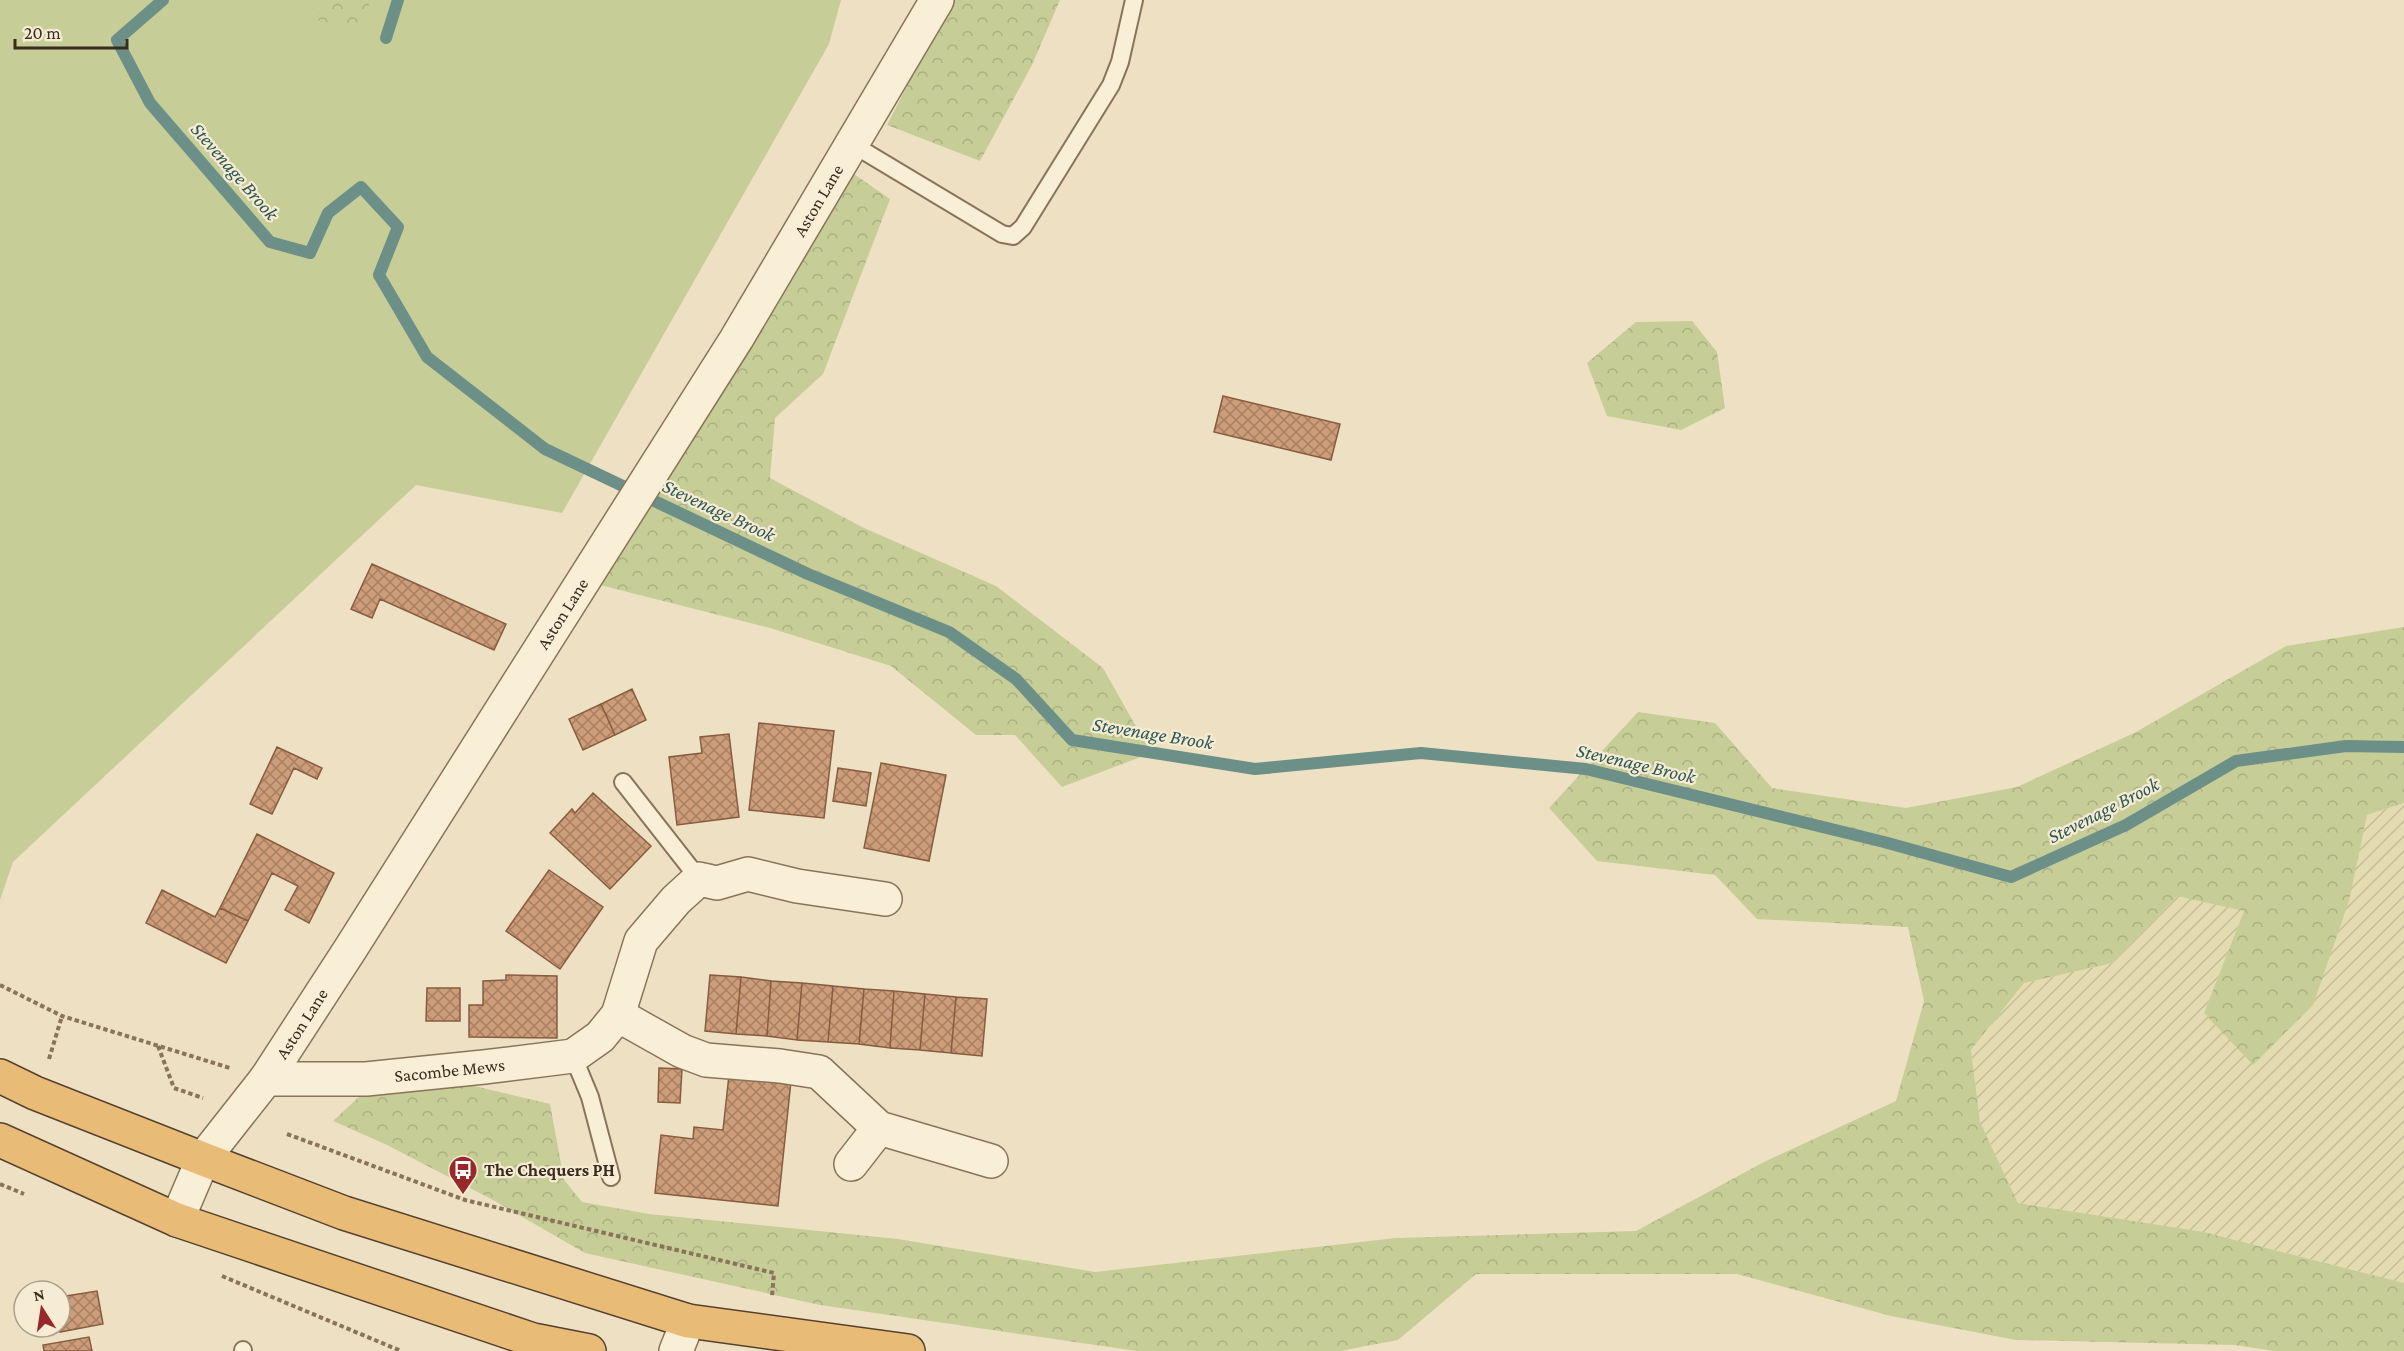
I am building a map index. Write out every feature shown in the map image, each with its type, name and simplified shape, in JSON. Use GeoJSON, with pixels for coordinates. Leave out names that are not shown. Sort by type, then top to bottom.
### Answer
{"type":"FeatureCollection","features":[{"type":"Feature","properties":{"kind":"highway"},"geometry":{"type":"LineString","coordinates":[[0,1076],[36,1093],[203,1160],[682,1336],[908,1351]]}},
{"type":"Feature","properties":{"kind":"highway"},"geometry":{"type":"LineString","coordinates":[[0,1140],[177,1220],[533,1340],[589,1351]]}},
{"type":"Feature","properties":{"kind":"street","name":"Aston Lane"},"geometry":{"type":"LineString","coordinates":[[177,1220],[203,1160],[266,1079],[737,338],[937,0]]}},
{"type":"Feature","properties":{"kind":"street"},"geometry":{"type":"LineString","coordinates":[[699,879],[717,883],[748,874],[797,886],[885,899]]}},
{"type":"Feature","properties":{"kind":"street","name":"Sacombe Mews"},"geometry":{"type":"LineString","coordinates":[[266,1079],[366,1079],[573,1056],[600,1037],[618,1015],[641,941],[676,900],[699,879]]}},
{"type":"Feature","properties":{"kind":"street"},"geometry":{"type":"LineString","coordinates":[[618,1015],[682,1051],[706,1060],[780,1066],[819,1072],[879,1128],[991,1161]]}},
{"type":"Feature","properties":{"kind":"street"},"geometry":{"type":"LineString","coordinates":[[851,1164],[879,1128]]}},
{"type":"Feature","properties":{"kind":"lane"},"geometry":{"type":"LineString","coordinates":[[852,144],[1002,234],[1013,236],[1023,227],[1111,85],[1120,62],[1134,0]]}},
{"type":"Feature","properties":{"kind":"lane"},"geometry":{"type":"LineString","coordinates":[[622,782],[699,879]]}},
{"type":"Feature","properties":{"kind":"lane"},"geometry":{"type":"LineString","coordinates":[[573,1056],[590,1097],[610,1177]]}},
{"type":"Feature","properties":{"kind":"path"},"geometry":{"type":"LineString","coordinates":[[0,985],[62,1016],[266,1079]]}},
{"type":"Feature","properties":{"kind":"path"},"geometry":{"type":"LineString","coordinates":[[157,1046],[174,1088],[203,1098]]}},
{"type":"Feature","properties":{"kind":"path"},"geometry":{"type":"LineString","coordinates":[[287,1134],[465,1200],[774,1273],[771,1300]]}},
{"type":"Feature","properties":{"kind":"shaded area"},"geometry":{"type":"Polygon","coordinates":[[[2404,803],[2404,1283],[2204,1232],[2018,1203],[1980,1122],[1971,1050],[2024,983],[2112,963],[2177,895],[2244,911],[2204,1013],[2253,1064],[2367,815],[2404,803]]]}},
{"type":"Feature","properties":{"kind":"green space"},"geometry":{"type":"Polygon","coordinates":[[[0,0],[841,0],[829,44],[562,513],[416,485],[13,862],[0,900],[0,0]]]}},
{"type":"Feature","properties":{"kind":"green space"},"geometry":{"type":"Polygon","coordinates":[[[312,0],[371,0],[358,31],[313,19],[312,0]]]}},
{"type":"Feature","properties":{"kind":"green space"},"geometry":{"type":"Polygon","coordinates":[[[951,0],[1060,0],[1032,65],[980,161],[887,125],[951,0]]]}},
{"type":"Feature","properties":{"kind":"green space"},"geometry":{"type":"Polygon","coordinates":[[[848,170],[890,199],[823,374],[775,418],[770,478],[862,527],[996,586],[1103,668],[1151,753],[1062,787],[1015,735],[976,735],[891,666],[770,628],[592,583],[848,170]]]}},
{"type":"Feature","properties":{"kind":"green space"},"geometry":{"type":"Polygon","coordinates":[[[1692,321],[1717,352],[1725,408],[1681,430],[1607,416],[1587,363],[1636,322],[1692,321]]]}},
{"type":"Feature","properties":{"kind":"green space"},"geometry":{"type":"Polygon","coordinates":[[[2404,627],[2404,803],[2367,815],[2349,901],[2313,1005],[2253,1065],[2204,1013],[2244,911],[2177,896],[2112,963],[2024,983],[1971,1050],[1980,1122],[2018,1203],[2204,1232],[2404,1283],[2404,1351],[2275,1351],[2234,1345],[2016,1340],[1891,1316],[1737,1274],[1476,1274],[1398,1340],[1340,1351],[1137,1351],[820,1305],[585,1253],[493,1200],[387,1145],[333,1121],[376,1081],[433,1076],[550,1104],[564,1180],[582,1202],[649,1214],[898,1239],[1095,1272],[1396,1238],[1636,1231],[1764,1162],[1896,1101],[1924,1001],[1908,927],[1757,919],[1715,875],[1597,861],[1549,808],[1638,712],[1715,723],[1772,788],[1906,808],[2017,787],[2136,732],[2286,646],[2404,627]]]}},
{"type":"Feature","properties":{"kind":"building"},"geometry":{"type":"Polygon","coordinates":[[[1223,396],[1340,424],[1331,460],[1214,432],[1223,396]]]}},
{"type":"Feature","properties":{"kind":"building"},"geometry":{"type":"Polygon","coordinates":[[[372,564],[506,624],[494,650],[380,599],[372,618],[351,609],[372,564]]]}},
{"type":"Feature","properties":{"kind":"building"},"geometry":{"type":"Polygon","coordinates":[[[632,689],[646,720],[615,735],[601,704],[632,689]]]}},
{"type":"Feature","properties":{"kind":"building"},"geometry":{"type":"Polygon","coordinates":[[[601,704],[615,735],[583,750],[569,719],[601,704]]]}},
{"type":"Feature","properties":{"kind":"building"},"geometry":{"type":"Polygon","coordinates":[[[759,723],[834,731],[824,818],[749,810],[759,723]]]}},
{"type":"Feature","properties":{"kind":"building"},"geometry":{"type":"Polygon","coordinates":[[[729,734],[739,817],[677,825],[669,757],[702,753],[700,737],[729,734]]]}},
{"type":"Feature","properties":{"kind":"building"},"geometry":{"type":"Polygon","coordinates":[[[277,747],[322,768],[317,779],[294,768],[272,814],[250,804],[277,747]]]}},
{"type":"Feature","properties":{"kind":"building"},"geometry":{"type":"Polygon","coordinates":[[[881,763],[946,775],[929,861],[864,848],[881,763]]]}},
{"type":"Feature","properties":{"kind":"building"},"geometry":{"type":"Polygon","coordinates":[[[838,768],[871,773],[866,806],[833,801],[838,768]]]}},
{"type":"Feature","properties":{"kind":"building"},"geometry":{"type":"Polygon","coordinates":[[[593,793],[651,846],[610,889],[550,833],[572,809],[575,813],[593,793]]]}},
{"type":"Feature","properties":{"kind":"building"},"geometry":{"type":"Polygon","coordinates":[[[257,834],[334,873],[309,923],[285,910],[298,886],[272,873],[248,921],[220,908],[257,834]]]}},
{"type":"Feature","properties":{"kind":"building"},"geometry":{"type":"Polygon","coordinates":[[[549,870],[603,907],[560,969],[506,931],[549,870]]]}},
{"type":"Feature","properties":{"kind":"building"},"geometry":{"type":"Polygon","coordinates":[[[162,890],[215,917],[220,908],[248,921],[226,963],[146,923],[162,890]]]}},
{"type":"Feature","properties":{"kind":"building"},"geometry":{"type":"Polygon","coordinates":[[[506,975],[557,976],[557,1038],[469,1037],[469,1005],[483,1005],[483,981],[506,980],[506,975]]]}},
{"type":"Feature","properties":{"kind":"building"},"geometry":{"type":"Polygon","coordinates":[[[710,975],[741,977],[736,1034],[705,1031],[710,975]]]}},
{"type":"Feature","properties":{"kind":"building"},"geometry":{"type":"Polygon","coordinates":[[[741,977],[771,981],[767,1036],[736,1034],[741,977]]]}},
{"type":"Feature","properties":{"kind":"building"},"geometry":{"type":"Polygon","coordinates":[[[771,981],[802,983],[797,1040],[767,1036],[771,981]]]}},
{"type":"Feature","properties":{"kind":"building"},"geometry":{"type":"Polygon","coordinates":[[[802,983],[833,986],[828,1042],[797,1040],[802,983]]]}},
{"type":"Feature","properties":{"kind":"building"},"geometry":{"type":"Polygon","coordinates":[[[833,986],[864,989],[859,1044],[828,1042],[833,986]]]}},
{"type":"Feature","properties":{"kind":"building"},"geometry":{"type":"Polygon","coordinates":[[[427,988],[460,988],[460,1021],[426,1021],[427,988]]]}},
{"type":"Feature","properties":{"kind":"building"},"geometry":{"type":"Polygon","coordinates":[[[864,989],[894,991],[890,1048],[859,1044],[864,989]]]}},
{"type":"Feature","properties":{"kind":"building"},"geometry":{"type":"Polygon","coordinates":[[[894,991],[925,994],[920,1050],[890,1048],[894,991]]]}},
{"type":"Feature","properties":{"kind":"building"},"geometry":{"type":"Polygon","coordinates":[[[925,994],[956,997],[951,1053],[920,1050],[925,994]]]}},
{"type":"Feature","properties":{"kind":"building"},"geometry":{"type":"Polygon","coordinates":[[[956,997],[987,999],[982,1056],[951,1053],[956,997]]]}},
{"type":"Feature","properties":{"kind":"building"},"geometry":{"type":"Polygon","coordinates":[[[659,1068],[682,1069],[680,1103],[658,1102],[659,1068]]]}},
{"type":"Feature","properties":{"kind":"building"},"geometry":{"type":"Polygon","coordinates":[[[729,1075],[791,1081],[778,1206],[655,1193],[661,1135],[693,1139],[694,1127],[723,1130],[729,1075]]]}},
{"type":"Feature","properties":{"kind":"building"},"geometry":{"type":"Polygon","coordinates":[[[97,1291],[103,1324],[72,1330],[72,1295],[97,1291]]]}},
{"type":"Feature","properties":{"kind":"building"},"geometry":{"type":"Polygon","coordinates":[[[89,1337],[92,1351],[44,1351],[43,1345],[89,1337]]]}},
{"type":"Feature","properties":{"kind":"waterway","name":"Stevenage Brook"},"geometry":{"type":"LineString","coordinates":[[163,0],[117,40],[150,103],[270,242],[310,253],[328,213],[361,187],[398,227],[379,275],[427,357],[545,449],[808,574],[949,632],[1016,679],[1072,740],[1255,769],[1421,753],[1586,769],[1884,842],[2011,877],[2126,825],[2236,761],[2346,746],[2404,747]]}},
{"type":"Feature","properties":{"kind":"waterway"},"geometry":{"type":"LineString","coordinates":[[386,38],[398,0]]}},
{"type":"Feature","properties":{"kind":"place","name":"The Chequers PH"},"geometry":{"type":"Point","coordinates":[463,1196]}}]}
